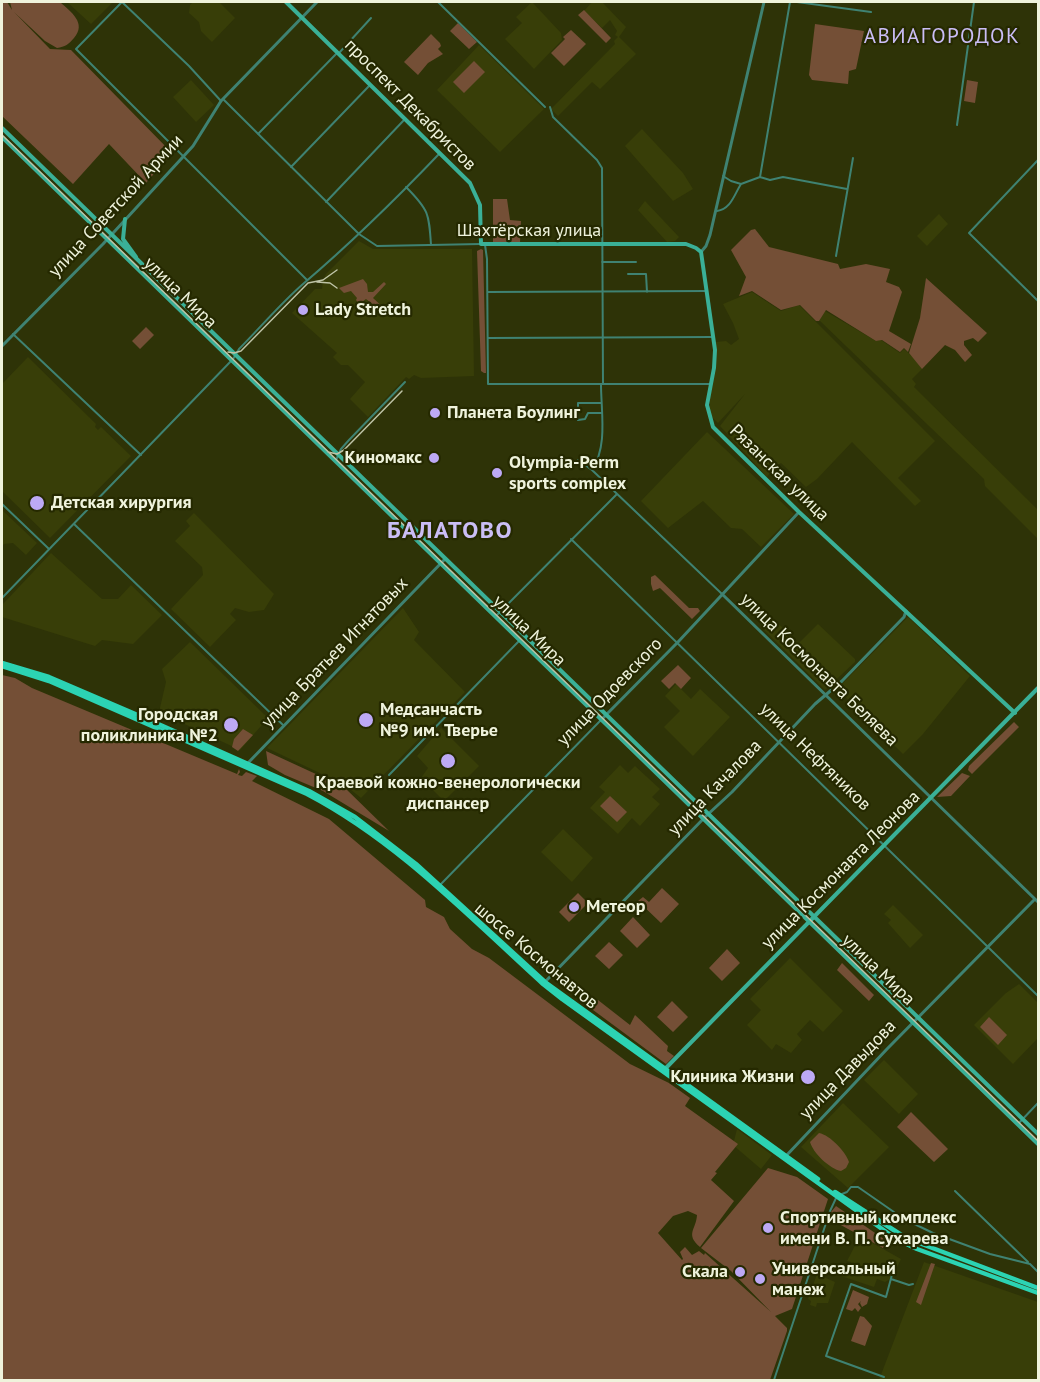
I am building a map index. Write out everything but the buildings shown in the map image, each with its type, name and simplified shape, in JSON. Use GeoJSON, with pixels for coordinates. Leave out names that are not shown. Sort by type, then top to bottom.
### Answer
{"type":"FeatureCollection","features":[{"type":"Feature","properties":{"kind":"main road","name":"проспект Декабристов"},"geometry":{"type":"LineString","coordinates":[[286,2],[470,183],[477,194],[481,212],[483,244]]}},
{"type":"Feature","properties":{"kind":"main road","name":"улица Мира"},"geometry":{"type":"LineString","coordinates":[[2,128],[1038,1134]]}},
{"type":"Feature","properties":{"kind":"main road","name":"улица Мира"},"geometry":{"type":"LineString","coordinates":[[2,137],[1038,1144]]}},
{"type":"Feature","properties":{"kind":"main road"},"geometry":{"type":"LineString","coordinates":[[125,219],[123,239],[138,260]]}},
{"type":"Feature","properties":{"kind":"main road","name":"Шахтёрская улица"},"geometry":{"type":"LineString","coordinates":[[483,244],[686,244],[701,252]]}},
{"type":"Feature","properties":{"kind":"main road","name":"Рязанская улица"},"geometry":{"type":"LineString","coordinates":[[701,252],[715,359],[707,405],[712,426],[799,512],[1015,713]]}},
{"type":"Feature","properties":{"kind":"main road","name":"шоссе Космонавтов"},"geometry":{"type":"LineString","coordinates":[[2,664],[49,681],[246,766],[307,794],[353,820],[438,887],[544,983],[904,1244],[1038,1293]]}},
{"type":"Feature","properties":{"kind":"main road","name":"улица Космонавта Леонова"},"geometry":{"type":"LineString","coordinates":[[664,1070],[1038,688]]}},
{"type":"Feature","properties":{"kind":"main road","name":"шоссе Космонавтов"},"geometry":{"type":"LineString","coordinates":[[837,1195],[920,1245],[1038,1288]]}},
{"type":"Feature","properties":{"kind":"street"},"geometry":{"type":"LineString","coordinates":[[122,2],[76,49],[308,281]]}},
{"type":"Feature","properties":{"kind":"street","name":"Шахтёрская улица"},"geometry":{"type":"LineString","coordinates":[[122,2],[359,234],[377,246],[483,244]]}},
{"type":"Feature","properties":{"kind":"street","name":"улица Советской Армии"},"geometry":{"type":"LineString","coordinates":[[2,346],[183,158],[222,100],[317,2]]}},
{"type":"Feature","properties":{"kind":"street"},"geometry":{"type":"LineString","coordinates":[[438,2],[545,107]]}},
{"type":"Feature","properties":{"kind":"street"},"geometry":{"type":"LineString","coordinates":[[701,252],[706,246],[715,212],[764,2]]}},
{"type":"Feature","properties":{"kind":"street"},"geometry":{"type":"LineString","coordinates":[[760,177],[790,2]]}},
{"type":"Feature","properties":{"kind":"street"},"geometry":{"type":"LineString","coordinates":[[797,2],[871,12]]}},
{"type":"Feature","properties":{"kind":"street"},"geometry":{"type":"LineString","coordinates":[[957,125],[974,2]]}},
{"type":"Feature","properties":{"kind":"street"},"geometry":{"type":"LineString","coordinates":[[258,134],[371,18]]}},
{"type":"Feature","properties":{"kind":"street"},"geometry":{"type":"LineString","coordinates":[[291,167],[371,84]]}},
{"type":"Feature","properties":{"kind":"street"},"geometry":{"type":"LineString","coordinates":[[550,107],[553,117],[597,160],[602,168],[602,445],[592,471]]}},
{"type":"Feature","properties":{"kind":"street"},"geometry":{"type":"LineString","coordinates":[[326,202],[406,118]]}},
{"type":"Feature","properties":{"kind":"street"},"geometry":{"type":"LineString","coordinates":[[2,598],[231,362],[239,349],[441,152]]}},
{"type":"Feature","properties":{"kind":"street"},"geometry":{"type":"LineString","coordinates":[[836,256],[853,158]]}},
{"type":"Feature","properties":{"kind":"street"},"geometry":{"type":"LineString","coordinates":[[1038,160],[969,233],[1038,301]]}},
{"type":"Feature","properties":{"kind":"street"},"geometry":{"type":"LineString","coordinates":[[723,176],[741,184]]}},
{"type":"Feature","properties":{"kind":"street"},"geometry":{"type":"LineString","coordinates":[[715,212],[724,210],[741,184],[760,177],[770,180],[783,177],[847,189]]}},
{"type":"Feature","properties":{"kind":"street"},"geometry":{"type":"LineString","coordinates":[[406,187],[425,208],[429,219],[430,245]]}},
{"type":"Feature","properties":{"kind":"street","name":"проспект Декабристов"},"geometry":{"type":"LineString","coordinates":[[483,244],[487,259],[488,384],[602,384]]}},
{"type":"Feature","properties":{"kind":"street"},"geometry":{"type":"LineString","coordinates":[[602,262],[636,262]]}},
{"type":"Feature","properties":{"kind":"street"},"geometry":{"type":"LineString","coordinates":[[628,274],[646,274],[646,292]]}},
{"type":"Feature","properties":{"kind":"street"},"geometry":{"type":"LineString","coordinates":[[488,292],[707,291]]}},
{"type":"Feature","properties":{"kind":"street"},"geometry":{"type":"LineString","coordinates":[[14,334],[141,455]]}},
{"type":"Feature","properties":{"kind":"street"},"geometry":{"type":"LineString","coordinates":[[488,338],[713,337]]}},
{"type":"Feature","properties":{"kind":"street"},"geometry":{"type":"LineString","coordinates":[[335,463],[349,440],[405,382]]}},
{"type":"Feature","properties":{"kind":"street"},"geometry":{"type":"LineString","coordinates":[[602,384],[710,384]]}},
{"type":"Feature","properties":{"kind":"street"},"geometry":{"type":"LineString","coordinates":[[601,403],[578,404],[578,420],[585,419],[588,413],[601,413]]}},
{"type":"Feature","properties":{"kind":"street","name":"улица Космонавта Беляева"},"geometry":{"type":"LineString","coordinates":[[578,460],[722,594],[1038,902]]}},
{"type":"Feature","properties":{"kind":"street"},"geometry":{"type":"LineString","coordinates":[[495,617],[617,494]]}},
{"type":"Feature","properties":{"kind":"street"},"geometry":{"type":"LineString","coordinates":[[2,504],[49,549]]}},
{"type":"Feature","properties":{"kind":"street","name":"улица Одоевского"},"geometry":{"type":"LineString","coordinates":[[438,887],[678,642],[799,512]]}},
{"type":"Feature","properties":{"kind":"street"},"geometry":{"type":"LineString","coordinates":[[74,524],[283,725]]}},
{"type":"Feature","properties":{"kind":"street","name":"улица Нефтяников"},"geometry":{"type":"LineString","coordinates":[[572,539],[1038,996]]}},
{"type":"Feature","properties":{"kind":"street","name":"улица Братьев Игнатовых"},"geometry":{"type":"LineString","coordinates":[[246,766],[445,559]]}},
{"type":"Feature","properties":{"kind":"street","name":"улица Качалова"},"geometry":{"type":"LineString","coordinates":[[544,983],[732,792],[779,741],[897,625],[906,611]]}},
{"type":"Feature","properties":{"kind":"street"},"geometry":{"type":"LineString","coordinates":[[389,775],[519,641]]}},
{"type":"Feature","properties":{"kind":"street","name":"улица Давыдова"},"geometry":{"type":"LineString","coordinates":[[784,1157],[1035,898]]}},
{"type":"Feature","properties":{"kind":"street"},"geometry":{"type":"LineString","coordinates":[[1018,1124],[1038,1103]]}},
{"type":"Feature","properties":{"kind":"street"},"geometry":{"type":"LineString","coordinates":[[774,1380],[830,1211],[837,1195],[847,1192],[851,1187],[858,1187],[896,1214],[933,1233],[990,1254],[1030,1264]]}},
{"type":"Feature","properties":{"kind":"street"},"geometry":{"type":"LineString","coordinates":[[955,1191],[1038,1272]]}},
{"type":"Feature","properties":{"kind":"street"},"geometry":{"type":"LineString","coordinates":[[884,1377],[826,1356],[851,1284],[886,1297],[893,1271]]}},
{"type":"Feature","properties":{"kind":"street"},"geometry":{"type":"LineString","coordinates":[[891,1279],[909,1285],[913,1284]]}},
{"type":"Feature","properties":{"kind":"shaded area"},"geometry":{"type":"Polygon","coordinates":[[[2,2],[7,2],[12,10],[10,2],[60,2],[73,14],[78,23],[78,33],[69,44],[57,48],[45,41],[14,12],[50,49],[71,50],[172,153],[146,183],[109,144],[73,184],[2,116],[2,2]]]}},
{"type":"Feature","properties":{"kind":"shaded area"},"geometry":{"type":"Polygon","coordinates":[[[67,2],[113,2],[91,24],[67,2]]]}},
{"type":"Feature","properties":{"kind":"shaded area"},"geometry":{"type":"Polygon","coordinates":[[[193,2],[219,2],[235,18],[212,42],[201,31],[199,22],[189,13],[193,2]]]}},
{"type":"Feature","properties":{"kind":"shaded area"},"geometry":{"type":"Polygon","coordinates":[[[532,2],[561,33],[562,40],[534,69],[505,39],[522,23],[516,17],[532,2]]]}},
{"type":"Feature","properties":{"kind":"shaded area"},"geometry":{"type":"Polygon","coordinates":[[[592,2],[602,2],[626,27],[619,37],[636,54],[600,89],[592,82],[558,116],[551,109],[615,44],[614,41],[618,37],[615,35],[617,31],[610,20],[602,28],[584,11],[592,2]]]}},
{"type":"Feature","properties":{"kind":"shaded area"},"geometry":{"type":"Polygon","coordinates":[[[584,10],[611,38],[606,43],[578,15],[584,10]]]}},
{"type":"Feature","properties":{"kind":"shaded area"},"geometry":{"type":"Polygon","coordinates":[[[458,23],[477,42],[469,49],[450,31],[458,23]]]}},
{"type":"Feature","properties":{"kind":"shaded area"},"geometry":{"type":"Polygon","coordinates":[[[815,24],[864,31],[856,69],[849,71],[848,84],[812,80],[809,75],[815,24]]]}},
{"type":"Feature","properties":{"kind":"shaded area"},"geometry":{"type":"Polygon","coordinates":[[[571,30],[586,44],[564,66],[551,53],[571,30]]]}},
{"type":"Feature","properties":{"kind":"shaded area"},"geometry":{"type":"Polygon","coordinates":[[[431,34],[440,43],[441,46],[438,49],[443,54],[428,63],[418,75],[404,62],[431,34]]]}},
{"type":"Feature","properties":{"kind":"shaded area"},"geometry":{"type":"Polygon","coordinates":[[[479,45],[544,109],[500,152],[437,90],[479,45]]]}},
{"type":"Feature","properties":{"kind":"shaded area"},"geometry":{"type":"Polygon","coordinates":[[[474,61],[485,72],[464,93],[453,82],[474,61]]]}},
{"type":"Feature","properties":{"kind":"shaded area"},"geometry":{"type":"Polygon","coordinates":[[[191,80],[214,105],[196,122],[173,97],[191,80]]]}},
{"type":"Feature","properties":{"kind":"shaded area"},"geometry":{"type":"Polygon","coordinates":[[[967,80],[978,82],[975,103],[964,101],[967,80]]]}},
{"type":"Feature","properties":{"kind":"shaded area"},"geometry":{"type":"Polygon","coordinates":[[[642,129],[683,173],[693,189],[673,201],[625,146],[642,129]]]}},
{"type":"Feature","properties":{"kind":"shaded area"},"geometry":{"type":"Polygon","coordinates":[[[493,199],[507,199],[510,220],[521,221],[520,243],[493,242],[493,199]]]}},
{"type":"Feature","properties":{"kind":"shaded area"},"geometry":{"type":"Polygon","coordinates":[[[645,201],[679,237],[675,241],[667,242],[638,210],[645,201]]]}},
{"type":"Feature","properties":{"kind":"shaded area"},"geometry":{"type":"Polygon","coordinates":[[[939,214],[948,224],[927,246],[917,236],[939,214]]]}},
{"type":"Feature","properties":{"kind":"shaded area"},"geometry":{"type":"Polygon","coordinates":[[[755,229],[769,247],[838,264],[840,269],[866,264],[890,269],[886,282],[899,287],[902,292],[889,331],[911,344],[908,352],[904,348],[900,352],[882,340],[876,341],[826,310],[819,321],[816,321],[800,305],[781,310],[752,291],[739,296],[746,277],[731,250],[751,230],[755,229]]]}},
{"type":"Feature","properties":{"kind":"shaded area"},"geometry":{"type":"Polygon","coordinates":[[[359,241],[373,249],[472,249],[474,376],[421,378],[414,375],[409,379],[406,377],[368,417],[350,399],[365,382],[348,365],[341,365],[333,357],[337,353],[292,313],[315,289],[322,289],[326,274],[359,241]]]}},
{"type":"Feature","properties":{"kind":"shaded area"},"geometry":{"type":"Polygon","coordinates":[[[483,250],[486,373],[481,371],[477,251],[483,250]]]}},
{"type":"Feature","properties":{"kind":"shaded area"},"geometry":{"type":"Polygon","coordinates":[[[926,278],[987,333],[978,342],[973,338],[964,341],[964,345],[972,355],[965,362],[955,350],[945,345],[922,369],[909,353],[920,318],[926,278]]]}},
{"type":"Feature","properties":{"kind":"shaded area"},"geometry":{"type":"Polygon","coordinates":[[[363,279],[367,284],[368,292],[373,292],[384,282],[386,284],[373,298],[386,310],[383,312],[366,299],[359,304],[351,291],[344,293],[339,288],[363,279]]]}},
{"type":"Feature","properties":{"kind":"shaded area"},"geometry":{"type":"Polygon","coordinates":[[[752,292],[781,311],[799,305],[935,441],[898,478],[921,501],[915,506],[852,442],[817,479],[806,487],[781,463],[767,477],[720,426],[745,394],[718,423],[710,415],[710,397],[716,368],[716,342],[726,341],[731,345],[739,339],[723,304],[752,292]]]}},
{"type":"Feature","properties":{"kind":"shaded area"},"geometry":{"type":"Polygon","coordinates":[[[825,311],[876,341],[881,340],[900,353],[904,349],[916,360],[922,369],[912,379],[916,384],[914,387],[1038,510],[1038,539],[985,486],[984,479],[819,320],[825,311]]]}},
{"type":"Feature","properties":{"kind":"shaded area"},"geometry":{"type":"Polygon","coordinates":[[[146,327],[154,335],[140,349],[132,341],[146,327]]]}},
{"type":"Feature","properties":{"kind":"shaded area"},"geometry":{"type":"Polygon","coordinates":[[[28,357],[96,424],[95,427],[98,430],[101,427],[131,456],[50,538],[2,491],[2,384],[28,357]]]}},
{"type":"Feature","properties":{"kind":"shaded area"},"geometry":{"type":"Polygon","coordinates":[[[707,432],[794,514],[761,547],[742,529],[731,528],[703,501],[668,528],[641,501],[707,432]]]}},
{"type":"Feature","properties":{"kind":"shaded area"},"geometry":{"type":"Polygon","coordinates":[[[2,510],[37,543],[26,555],[13,543],[2,546],[2,510]]]}},
{"type":"Feature","properties":{"kind":"shaded area"},"geometry":{"type":"Polygon","coordinates":[[[194,513],[274,594],[264,610],[249,612],[235,608],[230,614],[236,620],[210,647],[171,609],[203,575],[202,567],[175,541],[190,526],[186,521],[194,513]]]}},
{"type":"Feature","properties":{"kind":"shaded area"},"geometry":{"type":"Polygon","coordinates":[[[51,553],[102,599],[118,599],[131,585],[162,615],[133,644],[102,640],[95,646],[2,617],[2,605],[51,553]]]}},
{"type":"Feature","properties":{"kind":"shaded area"},"geometry":{"type":"Polygon","coordinates":[[[655,575],[689,608],[698,608],[700,611],[692,619],[660,588],[653,591],[651,577],[655,575]]]}},
{"type":"Feature","properties":{"kind":"shaded area","name":"Медсанчасть №9 им. Тверье"},"geometry":{"type":"Polygon","coordinates":[[[403,608],[419,632],[414,640],[465,692],[361,798],[345,785],[267,748],[403,608]]]}},
{"type":"Feature","properties":{"kind":"shaded area"},"geometry":{"type":"Polygon","coordinates":[[[770,616],[799,643],[818,624],[855,659],[855,662],[825,690],[761,627],[770,616]]]}},
{"type":"Feature","properties":{"kind":"shaded area"},"geometry":{"type":"Polygon","coordinates":[[[908,617],[970,676],[923,734],[903,754],[837,689],[908,617]]]}},
{"type":"Feature","properties":{"kind":"shaded area"},"geometry":{"type":"Polygon","coordinates":[[[190,642],[268,718],[240,750],[159,712],[166,682],[162,669],[190,642]]]}},
{"type":"Feature","properties":{"kind":"shaded area"},"geometry":{"type":"Polygon","coordinates":[[[678,665],[691,678],[681,689],[675,683],[669,689],[661,681],[678,665]]]}},
{"type":"Feature","properties":{"kind":"shaded area"},"geometry":{"type":"Polygon","coordinates":[[[2,675],[15,678],[32,688],[237,774],[239,769],[238,775],[242,776],[246,772],[257,776],[252,781],[329,819],[425,900],[426,907],[444,917],[450,929],[472,949],[489,958],[630,1064],[669,1083],[690,1098],[685,1106],[738,1144],[711,1180],[734,1201],[700,1247],[692,1235],[697,1215],[688,1211],[673,1216],[658,1233],[682,1260],[680,1252],[685,1247],[692,1255],[699,1251],[704,1255],[705,1253],[771,1312],[731,1271],[701,1248],[768,1168],[797,1177],[828,1199],[792,1309],[775,1316],[787,1328],[787,1331],[770,1380],[2,1380],[2,675]]]}},
{"type":"Feature","properties":{"kind":"shaded area"},"geometry":{"type":"Polygon","coordinates":[[[676,684],[691,699],[700,689],[730,717],[693,756],[664,727],[680,711],[665,696],[676,684]]]}},
{"type":"Feature","properties":{"kind":"shaded area"},"geometry":{"type":"Polygon","coordinates":[[[1014,722],[1019,727],[972,774],[968,770],[969,766],[1014,722]]]}},
{"type":"Feature","properties":{"kind":"shaded area","name":"Краевой кожно-венерологически диспансер"},"geometry":{"type":"Polygon","coordinates":[[[441,728],[479,766],[444,801],[421,778],[428,768],[417,756],[441,728]]]}},
{"type":"Feature","properties":{"kind":"shaded area"},"geometry":{"type":"Polygon","coordinates":[[[243,729],[253,735],[238,751],[232,747],[234,739],[243,729]]]}},
{"type":"Feature","properties":{"kind":"shaded area"},"geometry":{"type":"Polygon","coordinates":[[[266,751],[344,787],[389,831],[323,791],[268,765],[266,751]]]}},
{"type":"Feature","properties":{"kind":"shaded area"},"geometry":{"type":"Polygon","coordinates":[[[620,765],[628,773],[635,766],[660,789],[652,797],[660,804],[640,826],[632,818],[618,834],[590,808],[605,792],[599,787],[620,765]]]}},
{"type":"Feature","properties":{"kind":"shaded area"},"geometry":{"type":"Polygon","coordinates":[[[962,773],[970,776],[951,796],[937,797],[962,773]]]}},
{"type":"Feature","properties":{"kind":"shaded area"},"geometry":{"type":"Polygon","coordinates":[[[610,796],[627,812],[617,822],[600,806],[610,796]]]}},
{"type":"Feature","properties":{"kind":"shaded area"},"geometry":{"type":"Polygon","coordinates":[[[563,829],[593,858],[572,882],[541,852],[563,829]]]}},
{"type":"Feature","properties":{"kind":"shaded area"},"geometry":{"type":"Polygon","coordinates":[[[662,888],[679,904],[661,923],[638,901],[643,897],[649,902],[662,888]]]}},
{"type":"Feature","properties":{"kind":"shaded area","name":"Метеор"},"geometry":{"type":"Polygon","coordinates":[[[578,893],[588,903],[569,922],[559,912],[578,893]]]}},
{"type":"Feature","properties":{"kind":"shaded area"},"geometry":{"type":"Polygon","coordinates":[[[893,905],[923,935],[910,948],[888,923],[891,920],[884,914],[893,905]]]}},
{"type":"Feature","properties":{"kind":"shaded area"},"geometry":{"type":"Polygon","coordinates":[[[633,917],[650,935],[637,948],[620,931],[633,917]]]}},
{"type":"Feature","properties":{"kind":"shaded area"},"geometry":{"type":"Polygon","coordinates":[[[609,942],[623,955],[609,969],[595,956],[609,942]]]}},
{"type":"Feature","properties":{"kind":"shaded area"},"geometry":{"type":"Polygon","coordinates":[[[727,949],[740,963],[722,981],[709,968],[727,949]]]}},
{"type":"Feature","properties":{"kind":"shaded area"},"geometry":{"type":"Polygon","coordinates":[[[790,958],[843,1011],[823,1032],[810,1020],[797,1034],[802,1040],[791,1053],[776,1044],[772,1050],[747,1025],[761,1010],[750,999],[790,958]]]}},
{"type":"Feature","properties":{"kind":"shaded area"},"geometry":{"type":"Polygon","coordinates":[[[842,963],[874,995],[869,1001],[837,970],[842,963]]]}},
{"type":"Feature","properties":{"kind":"shaded area"},"geometry":{"type":"Polygon","coordinates":[[[1019,984],[1038,1003],[1038,1038],[1013,1064],[974,1025],[1006,993],[1019,984]]]}},
{"type":"Feature","properties":{"kind":"shaded area"},"geometry":{"type":"Polygon","coordinates":[[[598,1000],[630,1025],[635,1015],[668,1046],[667,1051],[674,1056],[666,1064],[589,1007],[598,1000]]]}},
{"type":"Feature","properties":{"kind":"shaded area"},"geometry":{"type":"Polygon","coordinates":[[[672,1001],[688,1017],[673,1032],[657,1017],[672,1001]]]}},
{"type":"Feature","properties":{"kind":"shaded area"},"geometry":{"type":"Polygon","coordinates":[[[989,1017],[1007,1035],[998,1045],[980,1027],[989,1017]]]}},
{"type":"Feature","properties":{"kind":"shaded area"},"geometry":{"type":"Polygon","coordinates":[[[884,1060],[918,1094],[899,1114],[864,1080],[884,1060]]]}},
{"type":"Feature","properties":{"kind":"shaded area"},"geometry":{"type":"Polygon","coordinates":[[[843,1103],[889,1147],[848,1188],[801,1147],[843,1103]]]}},
{"type":"Feature","properties":{"kind":"shaded area"},"geometry":{"type":"Polygon","coordinates":[[[911,1112],[948,1149],[934,1162],[897,1127],[911,1112]]]}},
{"type":"Feature","properties":{"kind":"shaded area"},"geometry":{"type":"Polygon","coordinates":[[[737,1129],[772,1155],[761,1169],[733,1145],[737,1129]]]}},
{"type":"Feature","properties":{"kind":"shaded area"},"geometry":{"type":"Polygon","coordinates":[[[819,1133],[833,1140],[841,1149],[849,1162],[846,1168],[841,1171],[832,1167],[815,1151],[810,1142],[819,1133]]]}},
{"type":"Feature","properties":{"kind":"shaded area"},"geometry":{"type":"Polygon","coordinates":[[[836,1206],[891,1244],[890,1246],[886,1243],[883,1248],[837,1223],[839,1219],[831,1212],[836,1206]]]}},
{"type":"Feature","properties":{"kind":"shaded area"},"geometry":{"type":"Polygon","coordinates":[[[860,1236],[901,1259],[892,1278],[885,1282],[877,1279],[874,1287],[841,1276],[844,1266],[850,1267],[851,1262],[847,1261],[860,1236]]]}},
{"type":"Feature","properties":{"kind":"shaded area"},"geometry":{"type":"Polygon","coordinates":[[[924,1262],[1038,1302],[1038,1380],[879,1380],[924,1262]]]}},
{"type":"Feature","properties":{"kind":"shaded area"},"geometry":{"type":"Polygon","coordinates":[[[931,1263],[935,1264],[921,1305],[916,1302],[931,1263]]]}},
{"type":"Feature","properties":{"kind":"shaded area"},"geometry":{"type":"Polygon","coordinates":[[[817,1274],[835,1282],[828,1303],[817,1303],[816,1307],[810,1305],[811,1301],[808,1299],[817,1274]]]}},
{"type":"Feature","properties":{"kind":"shaded area"},"geometry":{"type":"Polygon","coordinates":[[[853,1290],[869,1297],[867,1304],[862,1307],[861,1301],[858,1304],[861,1308],[858,1312],[855,1308],[852,1311],[846,1309],[853,1290]]]}},
{"type":"Feature","properties":{"kind":"shaded area"},"geometry":{"type":"Polygon","coordinates":[[[860,1316],[872,1326],[865,1346],[851,1341],[860,1316]]]}},
{"type":"Feature","properties":{"kind":"tram line"},"geometry":{"type":"LineString","coordinates":[[2,135],[1038,1141]]}},
{"type":"Feature","properties":{"kind":"tram line"},"geometry":{"type":"LineString","coordinates":[[228,352],[241,351],[308,283],[323,280],[337,270]]}},
{"type":"Feature","properties":{"kind":"tram line"},"geometry":{"type":"LineString","coordinates":[[317,282],[330,283],[337,288]]}},
{"type":"Feature","properties":{"kind":"tram line"},"geometry":{"type":"LineString","coordinates":[[328,452],[337,454],[344,450],[402,391]]}},
{"type":"Feature","properties":{"kind":"place","name":"Lady Stretch"},"geometry":{"type":"Point","coordinates":[303,310]}},
{"type":"Feature","properties":{"kind":"place","name":"Планета Боулинг"},"geometry":{"type":"Point","coordinates":[435,413]}},
{"type":"Feature","properties":{"kind":"place","name":"Киномакс"},"geometry":{"type":"Point","coordinates":[434,458]}},
{"type":"Feature","properties":{"kind":"place","name":"Olympia-Perm sports complex"},"geometry":{"type":"Point","coordinates":[497,473]}},
{"type":"Feature","properties":{"kind":"place","name":"Детская хирургия"},"geometry":{"type":"Point","coordinates":[37,503]}},
{"type":"Feature","properties":{"kind":"place","name":"Медсанчасть №9 им. Тверье"},"geometry":{"type":"Point","coordinates":[366,720]}},
{"type":"Feature","properties":{"kind":"place","name":"Городская поликлиника №2"},"geometry":{"type":"Point","coordinates":[231,725]}},
{"type":"Feature","properties":{"kind":"place","name":"Краевой кожно-венерологически диспансер"},"geometry":{"type":"Point","coordinates":[448,761]}},
{"type":"Feature","properties":{"kind":"place","name":"Метеор"},"geometry":{"type":"Point","coordinates":[574,907]}},
{"type":"Feature","properties":{"kind":"place","name":"Клиника Жизни"},"geometry":{"type":"Point","coordinates":[808,1077]}},
{"type":"Feature","properties":{"kind":"place","name":"Спортивный комплекс имени В. П. Сухарева"},"geometry":{"type":"Point","coordinates":[768,1228]}},
{"type":"Feature","properties":{"kind":"place","name":"Скала"},"geometry":{"type":"Point","coordinates":[740,1272]}},
{"type":"Feature","properties":{"kind":"place","name":"Универсальный манеж"},"geometry":{"type":"Point","coordinates":[760,1279]}},
{"type":"Feature","properties":{"kind":"district","name":"АВИАГОРОДОК"},"geometry":{"type":"Point","coordinates":[942,37]}},
{"type":"Feature","properties":{"kind":"district","name":"БАЛАТОВО"},"geometry":{"type":"Point","coordinates":[450,531]}}]}
